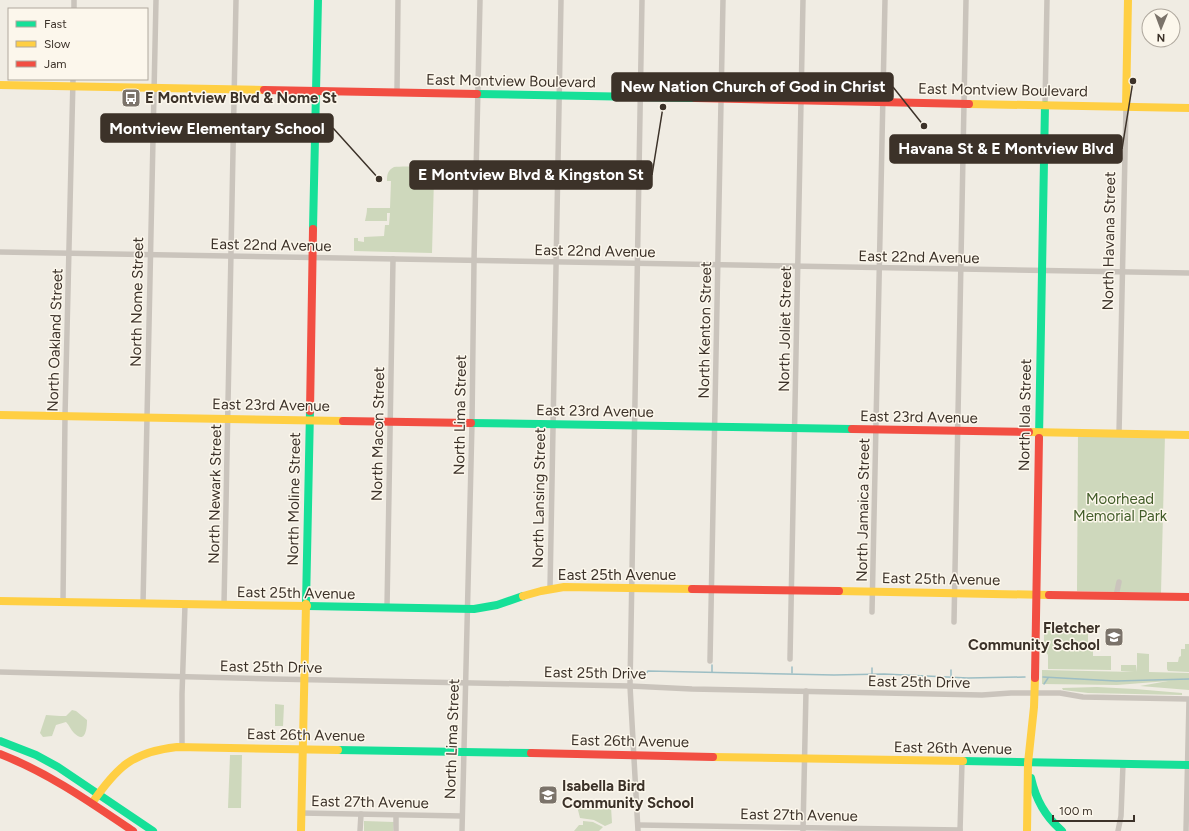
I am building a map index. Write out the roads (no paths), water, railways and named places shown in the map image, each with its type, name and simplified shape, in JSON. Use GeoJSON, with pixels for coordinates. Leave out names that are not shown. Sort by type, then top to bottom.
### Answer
{"type":"FeatureCollection","features":[{"type":"Feature","properties":{"kind":"street","name":"North Nome Street"},"geometry":{"type":"LineString","coordinates":[[143,604],[156,0]]}},
{"type":"Feature","properties":{"kind":"street","name":"North Newark Street"},"geometry":{"type":"LineString","coordinates":[[224,605],[236,0]]}},
{"type":"Feature","properties":{"kind":"street","name":"North Moline Street"},"geometry":{"type":"LineString","coordinates":[[301,831],[318,0]]}},
{"type":"Feature","properties":{"kind":"street"},"geometry":{"type":"LineString","coordinates":[[397,92],[398,0]]}},
{"type":"Feature","properties":{"kind":"street","name":"North Lima Street"},"geometry":{"type":"LineString","coordinates":[[462,831],[480,0]]}},
{"type":"Feature","properties":{"kind":"street","name":"North Lansing Street"},"geometry":{"type":"LineString","coordinates":[[550,589],[561,0]]}},
{"type":"Feature","properties":{"kind":"street"},"geometry":{"type":"LineString","coordinates":[[638,828],[630,686],[642,0]]}},
{"type":"Feature","properties":{"kind":"street","name":"North Kenton Street"},"geometry":{"type":"LineString","coordinates":[[710,661],[723,0]]}},
{"type":"Feature","properties":{"kind":"street","name":"North Joliet Street"},"geometry":{"type":"LineString","coordinates":[[790,659],[804,0]]}},
{"type":"Feature","properties":{"kind":"street","name":"North Jamaica Street"},"geometry":{"type":"LineString","coordinates":[[872,612],[885,0]]}},
{"type":"Feature","properties":{"kind":"street"},"geometry":{"type":"LineString","coordinates":[[954,622],[966,0]]}},
{"type":"Feature","properties":{"kind":"street","name":"North Iola Street"},"geometry":{"type":"LineString","coordinates":[[1027,831],[1028,763],[1034,693],[1047,0]]}},
{"type":"Feature","properties":{"kind":"street","name":"North Havana Street"},"geometry":{"type":"LineString","coordinates":[[1119,434],[1128,0]]}},
{"type":"Feature","properties":{"kind":"street","name":"East Montview Boulevard"},"geometry":{"type":"LineString","coordinates":[[0,85],[73,83],[154,88],[235,90],[1189,108]]}},
{"type":"Feature","properties":{"kind":"street","name":"North Oakland Street"},"geometry":{"type":"LineString","coordinates":[[62,603],[73,83]]}},
{"type":"Feature","properties":{"kind":"street","name":"East 22nd Avenue"},"geometry":{"type":"LineString","coordinates":[[0,252],[1189,274]]}},
{"type":"Feature","properties":{"kind":"street","name":"North Macon Street"},"geometry":{"type":"LineString","coordinates":[[387,608],[393,259]]}},
{"type":"Feature","properties":{"kind":"street","name":"East 23rd Avenue"},"geometry":{"type":"LineString","coordinates":[[0,415],[1189,435]]}},
{"type":"Feature","properties":{"kind":"street"},"geometry":{"type":"LineString","coordinates":[[1116,596],[1119,582]]}},
{"type":"Feature","properties":{"kind":"street","name":"East 25th Avenue"},"geometry":{"type":"LineString","coordinates":[[0,601],[468,609],[494,606],[550,589],[564,587],[1189,597]]}},
{"type":"Feature","properties":{"kind":"street"},"geometry":{"type":"LineString","coordinates":[[182,747],[182,677],[185,604]]}},
{"type":"Feature","properties":{"kind":"street","name":"East 25th Drive"},"geometry":{"type":"LineString","coordinates":[[0,672],[305,680],[630,686],[692,690],[982,695],[1034,693],[1062,694],[1083,697],[1189,700]]}},
{"type":"Feature","properties":{"kind":"street"},"geometry":{"type":"LineString","coordinates":[[803,829],[806,691]]}},
{"type":"Feature","properties":{"kind":"street"},"geometry":{"type":"LineString","coordinates":[[1186,831],[1189,700]]}},
{"type":"Feature","properties":{"kind":"street"},"geometry":{"type":"LineString","coordinates":[[0,741],[47,760],[99,793],[153,831]]}},
{"type":"Feature","properties":{"kind":"street","name":"East 26th Avenue"},"geometry":{"type":"LineString","coordinates":[[92,804],[99,793],[118,771],[138,756],[150,750],[182,747],[1188,765]]}},
{"type":"Feature","properties":{"kind":"street"},"geometry":{"type":"LineString","coordinates":[[0,754],[41,771],[133,831]]}},
{"type":"Feature","properties":{"kind":"street"},"geometry":{"type":"LineString","coordinates":[[960,830],[962,762]]}},
{"type":"Feature","properties":{"kind":"street"},"geometry":{"type":"LineString","coordinates":[[1028,763],[1033,786],[1042,809],[1062,831]]}},
{"type":"Feature","properties":{"kind":"street"},"geometry":{"type":"LineString","coordinates":[[1118,831],[1121,816],[1123,764]]}},
{"type":"Feature","properties":{"kind":"street","name":"East 27th Avenue"},"geometry":{"type":"LineString","coordinates":[[301,813],[462,816]]}},
{"type":"Feature","properties":{"kind":"street"},"geometry":{"type":"LineString","coordinates":[[360,831],[361,814]]}},
{"type":"Feature","properties":{"kind":"street"},"geometry":{"type":"LineString","coordinates":[[396,815],[396,831]]}},
{"type":"Feature","properties":{"kind":"street","name":"East 27th Avenue"},"geometry":{"type":"LineString","coordinates":[[638,828],[960,830]]}},
{"type":"Feature","properties":{"kind":"waterway"},"geometry":{"type":"LineString","coordinates":[[712,665],[712,672]]}},
{"type":"Feature","properties":{"kind":"waterway"},"geometry":{"type":"LineString","coordinates":[[792,667],[792,673]]}},
{"type":"Feature","properties":{"kind":"waterway"},"geometry":{"type":"LineString","coordinates":[[872,668],[872,674]]}},
{"type":"Feature","properties":{"kind":"waterway"},"geometry":{"type":"LineString","coordinates":[[951,670],[951,678]]}},
{"type":"Feature","properties":{"kind":"waterway"},"geometry":{"type":"LineString","coordinates":[[645,675],[648,671],[834,675],[884,674],[968,678],[1025,677]]}},
{"type":"Feature","properties":{"kind":"waterway"},"geometry":{"type":"LineString","coordinates":[[1043,677],[1116,681],[1189,679]]}},
{"type":"Feature","properties":{"kind":"waterway"},"geometry":{"type":"LineString","coordinates":[[1044,684],[1048,678]]}},
{"type":"Feature","properties":{"kind":"place","name":"Havana St & E Montview Blvd"},"geometry":{"type":"Point","coordinates":[1133,81]}},
{"type":"Feature","properties":{"kind":"place","name":"E Montview Blvd & Nome St"},"geometry":{"type":"Point","coordinates":[131,98]}},
{"type":"Feature","properties":{"kind":"place","name":"E Montview Blvd & Kingston St"},"geometry":{"type":"Point","coordinates":[663,107]}},
{"type":"Feature","properties":{"kind":"place","name":"New Nation Church of God in Christ"},"geometry":{"type":"Point","coordinates":[924,126]}},
{"type":"Feature","properties":{"kind":"place","name":"Montview Elementary School"},"geometry":{"type":"Point","coordinates":[379,179]}},
{"type":"Feature","properties":{"kind":"place","name":"Fletcher Community School"},"geometry":{"type":"Point","coordinates":[1114,637]}},
{"type":"Feature","properties":{"kind":"place","name":"Isabella Bird Community School"},"geometry":{"type":"Point","coordinates":[548,795]}},
{"type":"Feature","properties":{"kind":"park label","name":"Moorhead Memorial Park"},"geometry":{"type":"Point","coordinates":[1120,508]}}]}
